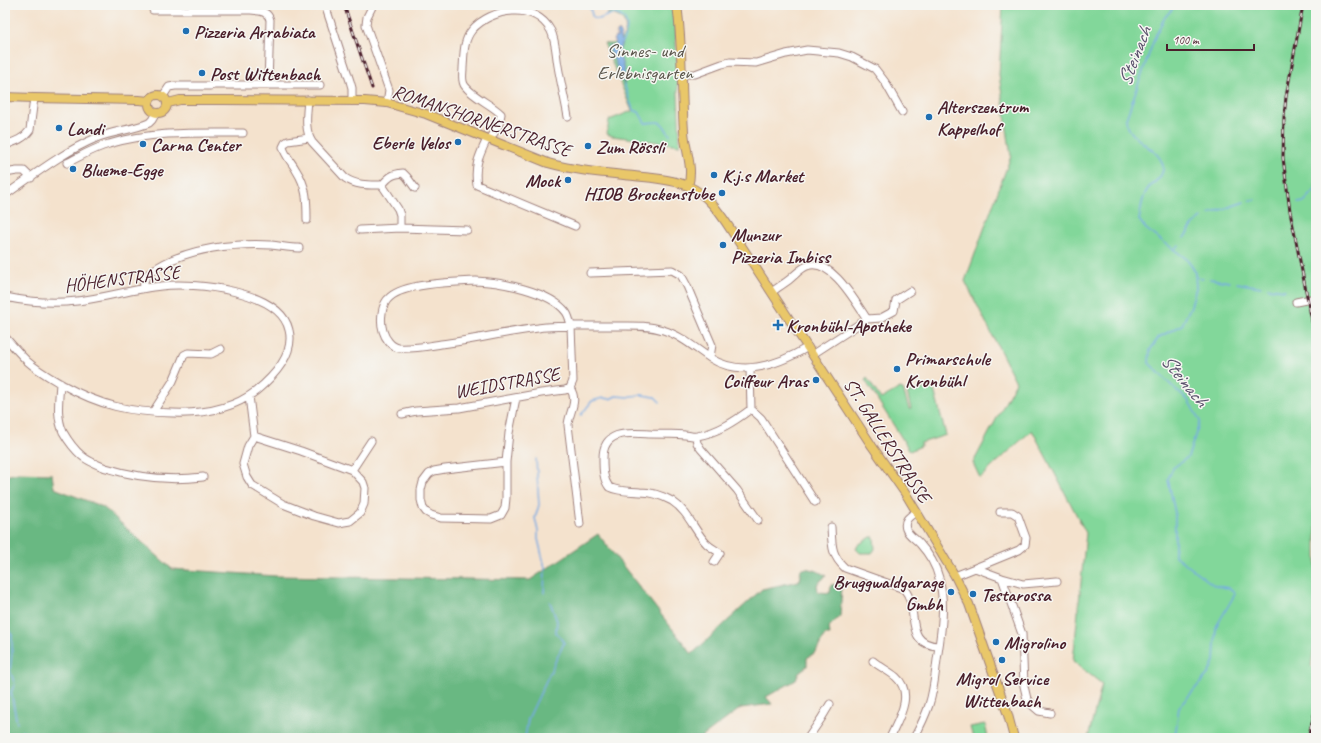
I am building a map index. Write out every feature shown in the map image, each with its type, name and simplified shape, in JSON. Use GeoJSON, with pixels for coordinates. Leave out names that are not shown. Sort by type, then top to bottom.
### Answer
{"type":"FeatureCollection","features":[{"type":"Feature","properties":{"kind":"main road"},"geometry":{"type":"LineString","coordinates":[[677,5],[681,43],[684,139],[690,169],[688,186]]}},
{"type":"Feature","properties":{"kind":"main road"},"geometry":{"type":"LineString","coordinates":[[158,94],[166,99],[167,107],[165,111],[156,113],[150,109],[149,101],[158,94]]}},
{"type":"Feature","properties":{"kind":"main road"},"geometry":{"type":"LineString","coordinates":[[5,97],[149,101]]}},
{"type":"Feature","properties":{"kind":"main road","name":"ROMANSHORNERSTRASSE"},"geometry":{"type":"LineString","coordinates":[[166,99],[308,100],[387,103],[426,114],[534,158],[564,168],[644,177],[688,186]]}},
{"type":"Feature","properties":{"kind":"main road","name":"ST. GALLERSTRASSE"},"geometry":{"type":"LineString","coordinates":[[688,186],[706,199],[719,212],[916,512],[956,576],[976,624],[1008,715],[1014,738]]}},
{"type":"Feature","properties":{"kind":"street"},"geometry":{"type":"LineString","coordinates":[[326,5],[351,83],[352,101]]}},
{"type":"Feature","properties":{"kind":"street"},"geometry":{"type":"LineString","coordinates":[[373,5],[367,17],[366,26],[389,90],[387,103]]}},
{"type":"Feature","properties":{"kind":"street"},"geometry":{"type":"LineString","coordinates":[[154,10],[258,10],[267,14],[270,20],[268,85]]}},
{"type":"Feature","properties":{"kind":"street"},"geometry":{"type":"LineString","coordinates":[[568,117],[561,86],[555,42],[550,30],[542,21],[529,13],[514,10],[498,13],[484,20],[472,30],[467,38],[464,54],[462,76],[465,86],[501,114],[499,124],[478,161],[475,173],[477,185],[575,226]]}},
{"type":"Feature","properties":{"kind":"street"},"geometry":{"type":"LineString","coordinates":[[682,74],[694,74],[730,62],[756,63],[786,54],[807,50],[839,53],[852,57],[875,69],[902,112]]}},
{"type":"Feature","properties":{"kind":"street"},"geometry":{"type":"LineString","coordinates":[[166,99],[167,89],[172,86],[320,85]]}},
{"type":"Feature","properties":{"kind":"street"},"geometry":{"type":"LineString","coordinates":[[5,145],[19,140],[30,130],[34,98]]}},
{"type":"Feature","properties":{"kind":"street"},"geometry":{"type":"LineString","coordinates":[[308,100],[307,130],[309,138],[350,182],[356,184],[382,185]]}},
{"type":"Feature","properties":{"kind":"street"},"geometry":{"type":"LineString","coordinates":[[5,195],[75,148],[97,138],[126,128],[149,123],[156,113]]}},
{"type":"Feature","properties":{"kind":"street"},"geometry":{"type":"LineString","coordinates":[[126,128],[129,140]]}},
{"type":"Feature","properties":{"kind":"street"},"geometry":{"type":"LineString","coordinates":[[67,163],[88,152],[109,144],[157,134],[243,133]]}},
{"type":"Feature","properties":{"kind":"street"},"geometry":{"type":"LineString","coordinates":[[308,220],[306,194],[297,170],[283,148],[285,143],[309,138]]}},
{"type":"Feature","properties":{"kind":"street"},"geometry":{"type":"LineString","coordinates":[[5,173],[24,171],[31,178]]}},
{"type":"Feature","properties":{"kind":"street"},"geometry":{"type":"LineString","coordinates":[[382,185],[389,177],[403,173],[415,188]]}},
{"type":"Feature","properties":{"kind":"street"},"geometry":{"type":"LineString","coordinates":[[382,185],[398,209],[400,215],[400,228]]}},
{"type":"Feature","properties":{"kind":"street"},"geometry":{"type":"LineString","coordinates":[[360,230],[400,228],[467,230]]}},
{"type":"Feature","properties":{"kind":"street"},"geometry":{"type":"LineString","coordinates":[[144,288],[146,276],[151,272],[176,258],[196,252],[242,245],[272,245],[299,248]]}},
{"type":"Feature","properties":{"kind":"street"},"geometry":{"type":"LineString","coordinates":[[772,292],[805,266],[820,266],[835,276],[848,291],[867,319]]}},
{"type":"Feature","properties":{"kind":"street"},"geometry":{"type":"LineString","coordinates":[[590,273],[672,270],[681,275],[712,345],[710,357]]}},
{"type":"Feature","properties":{"kind":"street"},"geometry":{"type":"LineString","coordinates":[[571,326],[569,317],[563,308],[544,296],[507,284],[491,282],[470,281],[428,284],[403,290],[389,297],[384,304],[382,313],[383,332],[391,344],[399,348],[460,342],[540,327],[637,326],[661,329],[674,334],[710,357],[731,367],[750,368],[762,366],[810,351],[867,319],[881,318],[894,311],[896,300],[910,291]]}},
{"type":"Feature","properties":{"kind":"street","name":"HÖHENSTRASSE"},"geometry":{"type":"LineString","coordinates":[[5,297],[54,303],[78,301],[162,285],[218,288],[251,296],[264,302],[275,310],[288,327],[290,345],[281,364],[266,382],[249,396],[233,404],[208,411],[186,414],[137,411],[105,404],[82,396],[46,375],[28,361],[5,337]]}},
{"type":"Feature","properties":{"kind":"street"},"geometry":{"type":"LineString","coordinates":[[1296,302],[1316,298]]}},
{"type":"Feature","properties":{"kind":"street","name":"WEIDSTRASSE"},"geometry":{"type":"LineString","coordinates":[[402,414],[416,411],[459,408],[570,388],[573,381],[571,326]]}},
{"type":"Feature","properties":{"kind":"street"},"geometry":{"type":"LineString","coordinates":[[153,412],[173,381],[184,355],[212,354],[221,349]]}},
{"type":"Feature","properties":{"kind":"street"},"geometry":{"type":"LineString","coordinates":[[750,368],[751,409],[761,418],[815,502]]}},
{"type":"Feature","properties":{"kind":"street"},"geometry":{"type":"LineString","coordinates":[[60,383],[58,411],[60,422],[67,437],[81,456],[95,464],[130,475],[169,479],[203,477]]}},
{"type":"Feature","properties":{"kind":"street"},"geometry":{"type":"LineString","coordinates":[[570,388],[574,395],[574,402],[568,417],[568,426],[580,524]]}},
{"type":"Feature","properties":{"kind":"street"},"geometry":{"type":"LineString","coordinates":[[249,396],[254,436],[248,446],[243,464],[252,485],[283,504],[309,515],[339,522],[350,521],[358,516],[364,504],[365,492],[363,482],[352,470],[301,450],[254,436]]}},
{"type":"Feature","properties":{"kind":"street"},"geometry":{"type":"LineString","coordinates":[[506,462],[434,471],[429,474],[423,482],[421,500],[423,508],[431,516],[441,518],[491,520],[501,515],[505,508],[506,462],[509,433],[516,398]]}},
{"type":"Feature","properties":{"kind":"street"},"geometry":{"type":"LineString","coordinates":[[714,562],[720,552],[707,544],[689,517],[678,505],[666,498],[653,494],[620,491],[609,487],[604,478],[604,446],[609,440],[618,435],[637,433],[686,435],[696,437],[722,428],[751,409]]}},
{"type":"Feature","properties":{"kind":"street"},"geometry":{"type":"LineString","coordinates":[[696,437],[697,443],[701,449],[736,490],[758,520]]}},
{"type":"Feature","properties":{"kind":"street"},"geometry":{"type":"LineString","coordinates":[[352,470],[371,441]]}},
{"type":"Feature","properties":{"kind":"street"},"geometry":{"type":"LineString","coordinates":[[914,738],[922,722],[931,696],[939,646],[943,604],[940,581],[936,568],[921,544],[907,530],[906,527],[908,518],[916,512]]}},
{"type":"Feature","properties":{"kind":"street"},"geometry":{"type":"LineString","coordinates":[[956,576],[1019,550],[1025,545],[1026,538],[1018,516],[1012,512],[1000,512]]}},
{"type":"Feature","properties":{"kind":"street"},"geometry":{"type":"LineString","coordinates":[[831,527],[833,548],[838,561],[845,568],[904,589],[910,598],[918,637],[928,645],[939,646]]}},
{"type":"Feature","properties":{"kind":"street"},"geometry":{"type":"LineString","coordinates":[[975,568],[1023,584],[1057,581]]}},
{"type":"Feature","properties":{"kind":"street"},"geometry":{"type":"LineString","coordinates":[[1002,578],[1022,634],[1024,686],[1027,699],[1039,711],[1050,713]]}},
{"type":"Feature","properties":{"kind":"street"},"geometry":{"type":"LineString","coordinates":[[872,661],[895,676],[901,682],[904,690],[904,704],[890,738]]}},
{"type":"Feature","properties":{"kind":"street"},"geometry":{"type":"LineString","coordinates":[[808,738],[830,704]]}},
{"type":"Feature","properties":{"kind":"green space","name":"Sinnes- und Erlebnisgarten"},"geometry":{"type":"Polygon","coordinates":[[[627,5],[674,5],[680,145],[612,136],[607,134],[609,120],[632,111],[604,43],[612,44],[618,41],[623,37],[625,31],[625,25],[622,20],[616,16],[606,14],[627,5]]]}},
{"type":"Feature","properties":{"kind":"green space"},"geometry":{"type":"Polygon","coordinates":[[[1003,5],[1316,5],[1316,633],[1311,666],[1316,669],[1316,738],[1088,738],[1102,684],[1073,661],[1086,533],[1032,430],[980,478],[973,463],[1016,382],[965,281],[1011,156],[999,75],[1003,5]]]}},
{"type":"Feature","properties":{"kind":"green space"},"geometry":{"type":"Polygon","coordinates":[[[867,378],[881,399],[900,388],[903,389],[909,409],[911,409],[907,392],[913,392],[933,386],[946,435],[921,443],[921,446],[910,451],[865,380],[867,378]]]}},
{"type":"Feature","properties":{"kind":"green space"},"geometry":{"type":"Polygon","coordinates":[[[18,473],[52,474],[54,488],[103,507],[172,569],[276,576],[530,580],[598,534],[692,654],[762,589],[799,581],[801,569],[814,570],[826,576],[817,584],[818,592],[830,593],[831,585],[839,584],[842,587],[840,616],[829,627],[830,635],[825,635],[816,652],[807,658],[807,666],[799,672],[796,680],[766,697],[772,704],[741,708],[701,738],[5,738],[5,476],[18,473]]]}},
{"type":"Feature","properties":{"kind":"green space"},"geometry":{"type":"Polygon","coordinates":[[[871,537],[874,537],[875,549],[872,553],[860,553],[856,549],[858,545],[871,537]]]}},
{"type":"Feature","properties":{"kind":"green space"},"geometry":{"type":"Polygon","coordinates":[[[985,724],[988,738],[973,738],[970,727],[985,724]]]}},
{"type":"Feature","properties":{"kind":"water"},"geometry":{"type":"Polygon","coordinates":[[[620,31],[620,38],[622,42],[619,52],[624,70],[624,84],[608,46],[613,46],[616,44],[613,40],[615,37],[618,37],[616,34],[620,31]]]}},
{"type":"Feature","properties":{"kind":"waterway"},"geometry":{"type":"LineString","coordinates":[[589,5],[593,18],[599,19],[612,14],[624,18],[627,26],[621,43]]}},
{"type":"Feature","properties":{"kind":"waterway","name":"Steinach"},"geometry":{"type":"LineString","coordinates":[[1173,738],[1176,730],[1179,707],[1209,673],[1214,661],[1216,627],[1235,594],[1229,588],[1215,586],[1175,556],[1175,513],[1168,479],[1173,468],[1188,457],[1200,421],[1188,400],[1149,363],[1150,350],[1159,337],[1182,325],[1191,306],[1196,288],[1195,272],[1188,260],[1146,229],[1139,220],[1142,201],[1145,194],[1149,187],[1161,176],[1163,169],[1162,162],[1158,156],[1132,134],[1126,119],[1156,34],[1165,17],[1176,5]]}},
{"type":"Feature","properties":{"kind":"waterway"},"geometry":{"type":"LineString","coordinates":[[624,84],[633,110],[639,112],[645,123],[661,123],[670,135]]}},
{"type":"Feature","properties":{"kind":"waterway"},"geometry":{"type":"LineString","coordinates":[[1298,203],[1304,202],[1316,189]]}},
{"type":"Feature","properties":{"kind":"waterway"},"geometry":{"type":"LineString","coordinates":[[1250,200],[1255,200]]}},
{"type":"Feature","properties":{"kind":"waterway"},"geometry":{"type":"LineString","coordinates":[[1209,214],[1244,202]]}},
{"type":"Feature","properties":{"kind":"waterway"},"geometry":{"type":"LineString","coordinates":[[1184,238],[1194,224],[1202,218]]}},
{"type":"Feature","properties":{"kind":"waterway","name":"Steinach"},"geometry":{"type":"LineString","coordinates":[[1174,249],[1179,245]]}},
{"type":"Feature","properties":{"kind":"waterway"},"geometry":{"type":"LineString","coordinates":[[1196,277],[1203,278]]}},
{"type":"Feature","properties":{"kind":"waterway"},"geometry":{"type":"LineString","coordinates":[[1210,279],[1230,282]]}},
{"type":"Feature","properties":{"kind":"waterway"},"geometry":{"type":"LineString","coordinates":[[1237,283],[1261,287]]}},
{"type":"Feature","properties":{"kind":"waterway"},"geometry":{"type":"LineString","coordinates":[[1268,288],[1285,290]]}},
{"type":"Feature","properties":{"kind":"waterway"},"geometry":{"type":"LineString","coordinates":[[581,415],[592,401],[603,398],[610,399],[616,396],[628,397],[642,395],[655,397],[660,402]]}},
{"type":"Feature","properties":{"kind":"waterway"},"geometry":{"type":"LineString","coordinates":[[536,459],[539,505],[535,518],[545,568],[544,593]]}},
{"type":"Feature","properties":{"kind":"waterway"},"geometry":{"type":"LineString","coordinates":[[525,738],[528,719],[564,643],[556,632],[557,621],[550,602]]}},
{"type":"Feature","properties":{"kind":"waterway"},"geometry":{"type":"LineString","coordinates":[[5,627],[12,635],[10,671],[15,684],[11,692],[17,723]]}},
{"type":"Feature","properties":{"kind":"waterway"},"geometry":{"type":"LineString","coordinates":[[22,731],[22,738]]}},
{"type":"Feature","properties":{"kind":"railway"},"geometry":{"type":"LineString","coordinates":[[344,5],[372,88]]}},
{"type":"Feature","properties":{"kind":"railway"},"geometry":{"type":"LineString","coordinates":[[1303,5],[1286,97],[1283,158],[1290,211],[1316,341]]}},
{"type":"Feature","properties":{"kind":"railway"},"geometry":{"type":"LineString","coordinates":[[1308,738],[1316,707]]}},
{"type":"Feature","properties":{"kind":"place","name":"Pizzeria Arrabiata"},"geometry":{"type":"Point","coordinates":[186,31]}},
{"type":"Feature","properties":{"kind":"place","name":"Post Wittenbach"},"geometry":{"type":"Point","coordinates":[202,73]}},
{"type":"Feature","properties":{"kind":"place","name":"Alterszentrum Kappelhof"},"geometry":{"type":"Point","coordinates":[929,117]}},
{"type":"Feature","properties":{"kind":"place","name":"Landi"},"geometry":{"type":"Point","coordinates":[59,128]}},
{"type":"Feature","properties":{"kind":"place","name":"Eberle Velos"},"geometry":{"type":"Point","coordinates":[458,142]}},
{"type":"Feature","properties":{"kind":"place","name":"Carna Center"},"geometry":{"type":"Point","coordinates":[143,144]}},
{"type":"Feature","properties":{"kind":"place","name":"Zum Rössli"},"geometry":{"type":"Point","coordinates":[588,146]}},
{"type":"Feature","properties":{"kind":"place","name":"Blueme-Egge"},"geometry":{"type":"Point","coordinates":[73,169]}},
{"type":"Feature","properties":{"kind":"place","name":"K.j.s Market"},"geometry":{"type":"Point","coordinates":[714,175]}},
{"type":"Feature","properties":{"kind":"place","name":"Mock"},"geometry":{"type":"Point","coordinates":[568,180]}},
{"type":"Feature","properties":{"kind":"place","name":"HIOB Brockenstube"},"geometry":{"type":"Point","coordinates":[722,193]}},
{"type":"Feature","properties":{"kind":"place","name":"Munzur Pizzeria Imbiss"},"geometry":{"type":"Point","coordinates":[723,245]}},
{"type":"Feature","properties":{"kind":"place","name":"Kronbühl-Apotheke"},"geometry":{"type":"Point","coordinates":[778,325]}},
{"type":"Feature","properties":{"kind":"place","name":"Primarschule Kronbühl"},"geometry":{"type":"Point","coordinates":[897,369]}},
{"type":"Feature","properties":{"kind":"place","name":"Coiffeur Aras"},"geometry":{"type":"Point","coordinates":[816,380]}},
{"type":"Feature","properties":{"kind":"place","name":"Bruggwaldgarage Gmbh"},"geometry":{"type":"Point","coordinates":[951,592]}},
{"type":"Feature","properties":{"kind":"place","name":"Testarossa"},"geometry":{"type":"Point","coordinates":[973,594]}},
{"type":"Feature","properties":{"kind":"place","name":"Migrolino"},"geometry":{"type":"Point","coordinates":[996,642]}},
{"type":"Feature","properties":{"kind":"place","name":"Migrol Service Wittenbach"},"geometry":{"type":"Point","coordinates":[1002,660]}}]}
